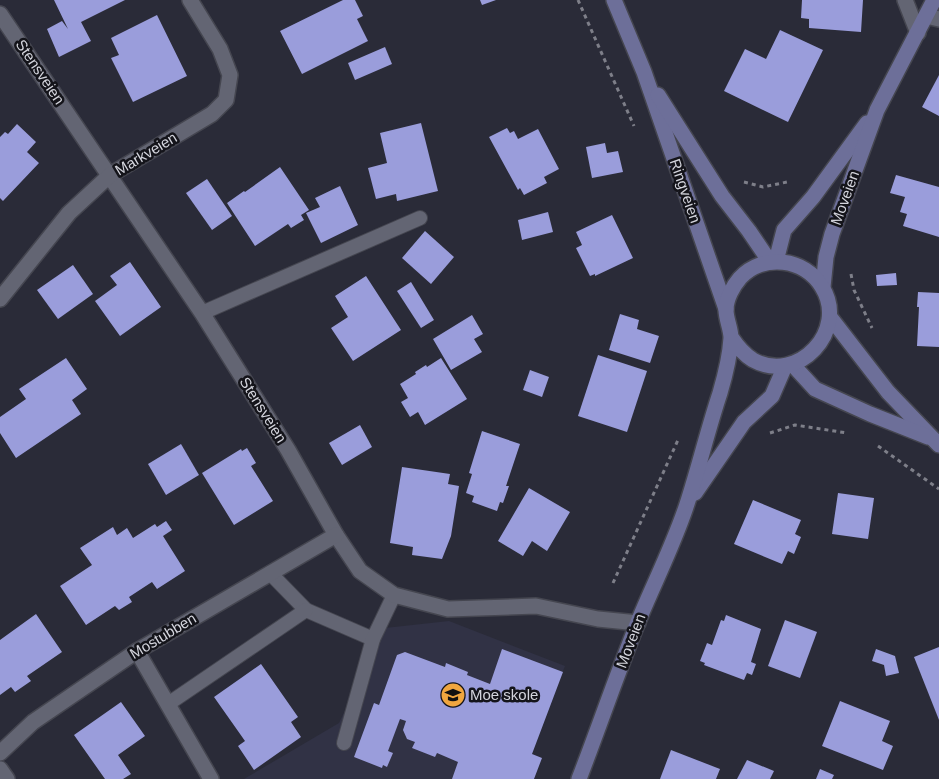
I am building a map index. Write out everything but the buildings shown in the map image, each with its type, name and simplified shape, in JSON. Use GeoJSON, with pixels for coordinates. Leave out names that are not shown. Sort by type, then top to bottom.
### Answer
{"type":"FeatureCollection","features":[{"type":"Feature","properties":{"kind":"main road","name":"Ringveien"},"geometry":{"type":"LineString","coordinates":[[614,0],[644,72],[726,309]]}},
{"type":"Feature","properties":{"kind":"main road","name":"Moveien"},"geometry":{"type":"LineString","coordinates":[[823,287],[826,257],[832,234],[877,110],[918,33],[932,17],[934,0]]}},
{"type":"Feature","properties":{"kind":"main road","name":"Ringveien"},"geometry":{"type":"LineString","coordinates":[[644,72],[722,196],[773,262]]}},
{"type":"Feature","properties":{"kind":"main road","name":"Moveien"},"geometry":{"type":"LineString","coordinates":[[773,262],[784,230],[813,197],[877,110]]}},
{"type":"Feature","properties":{"kind":"main road"},"geometry":{"type":"LineString","coordinates":[[773,262],[790,263],[803,268],[814,276],[823,287],[830,317],[826,333],[818,347],[806,358],[788,365],[769,365],[754,360],[740,350],[731,337],[726,309],[730,292],[740,278],[754,267],[773,262]]}},
{"type":"Feature","properties":{"kind":"main road"},"geometry":{"type":"LineString","coordinates":[[830,317],[888,392],[935,441]]}},
{"type":"Feature","properties":{"kind":"main road","name":"Moveien"},"geometry":{"type":"LineString","coordinates":[[579,779],[638,623],[687,505],[723,384],[731,337]]}},
{"type":"Feature","properties":{"kind":"main road","name":"Moveien"},"geometry":{"type":"LineString","coordinates":[[687,505],[744,422],[772,396],[788,365]]}},
{"type":"Feature","properties":{"kind":"main road"},"geometry":{"type":"LineString","coordinates":[[788,365],[815,389],[935,441]]}},
{"type":"Feature","properties":{"kind":"street","name":"Markveien"},"geometry":{"type":"LineString","coordinates":[[0,299],[69,213],[110,175],[212,114],[226,100],[230,75],[220,49],[190,0]]}},
{"type":"Feature","properties":{"kind":"street"},"geometry":{"type":"LineString","coordinates":[[904,0],[918,33]]}},
{"type":"Feature","properties":{"kind":"street","name":"Stensveien"},"geometry":{"type":"LineString","coordinates":[[0,14],[202,314],[288,450],[336,535],[360,571],[394,595],[448,609],[536,606],[598,619],[638,623]]}},
{"type":"Feature","properties":{"kind":"street","name":"Mostubben"},"geometry":{"type":"LineString","coordinates":[[0,753],[33,722],[136,651],[336,535]]}},
{"type":"Feature","properties":{"kind":"street"},"geometry":{"type":"LineString","coordinates":[[136,651],[211,779]]}},
{"type":"Feature","properties":{"kind":"street"},"geometry":{"type":"LineString","coordinates":[[0,769],[7,779]]}},
{"type":"Feature","properties":{"kind":"lane"},"geometry":{"type":"LineString","coordinates":[[202,314],[420,218]]}},
{"type":"Feature","properties":{"kind":"lane"},"geometry":{"type":"LineString","coordinates":[[270,573],[306,610],[373,639]]}},
{"type":"Feature","properties":{"kind":"lane"},"geometry":{"type":"LineString","coordinates":[[344,743],[373,639],[394,595]]}},
{"type":"Feature","properties":{"kind":"lane"},"geometry":{"type":"LineString","coordinates":[[168,704],[306,610]]}},
{"type":"Feature","properties":{"kind":"path"},"geometry":{"type":"LineString","coordinates":[[578,0],[635,128]]}},
{"type":"Feature","properties":{"kind":"path"},"geometry":{"type":"LineString","coordinates":[[744,182],[763,186],[787,182]]}},
{"type":"Feature","properties":{"kind":"path"},"geometry":{"type":"LineString","coordinates":[[851,272],[854,290],[875,332]]}},
{"type":"Feature","properties":{"kind":"path"},"geometry":{"type":"LineString","coordinates":[[764,437],[770,433],[795,425],[852,434]]}},
{"type":"Feature","properties":{"kind":"path"},"geometry":{"type":"LineString","coordinates":[[613,582],[679,438]]}},
{"type":"Feature","properties":{"kind":"path"},"geometry":{"type":"LineString","coordinates":[[877,445],[939,488]]}},
{"type":"Feature","properties":{"kind":"shaded area","name":"Moe skole"},"geometry":{"type":"Polygon","coordinates":[[[449,621],[565,666],[520,779],[244,779],[339,723],[385,628],[449,621]]]}},
{"type":"Feature","properties":{"kind":"place","name":"Moe skole"},"geometry":{"type":"Point","coordinates":[453,695]}}]}
